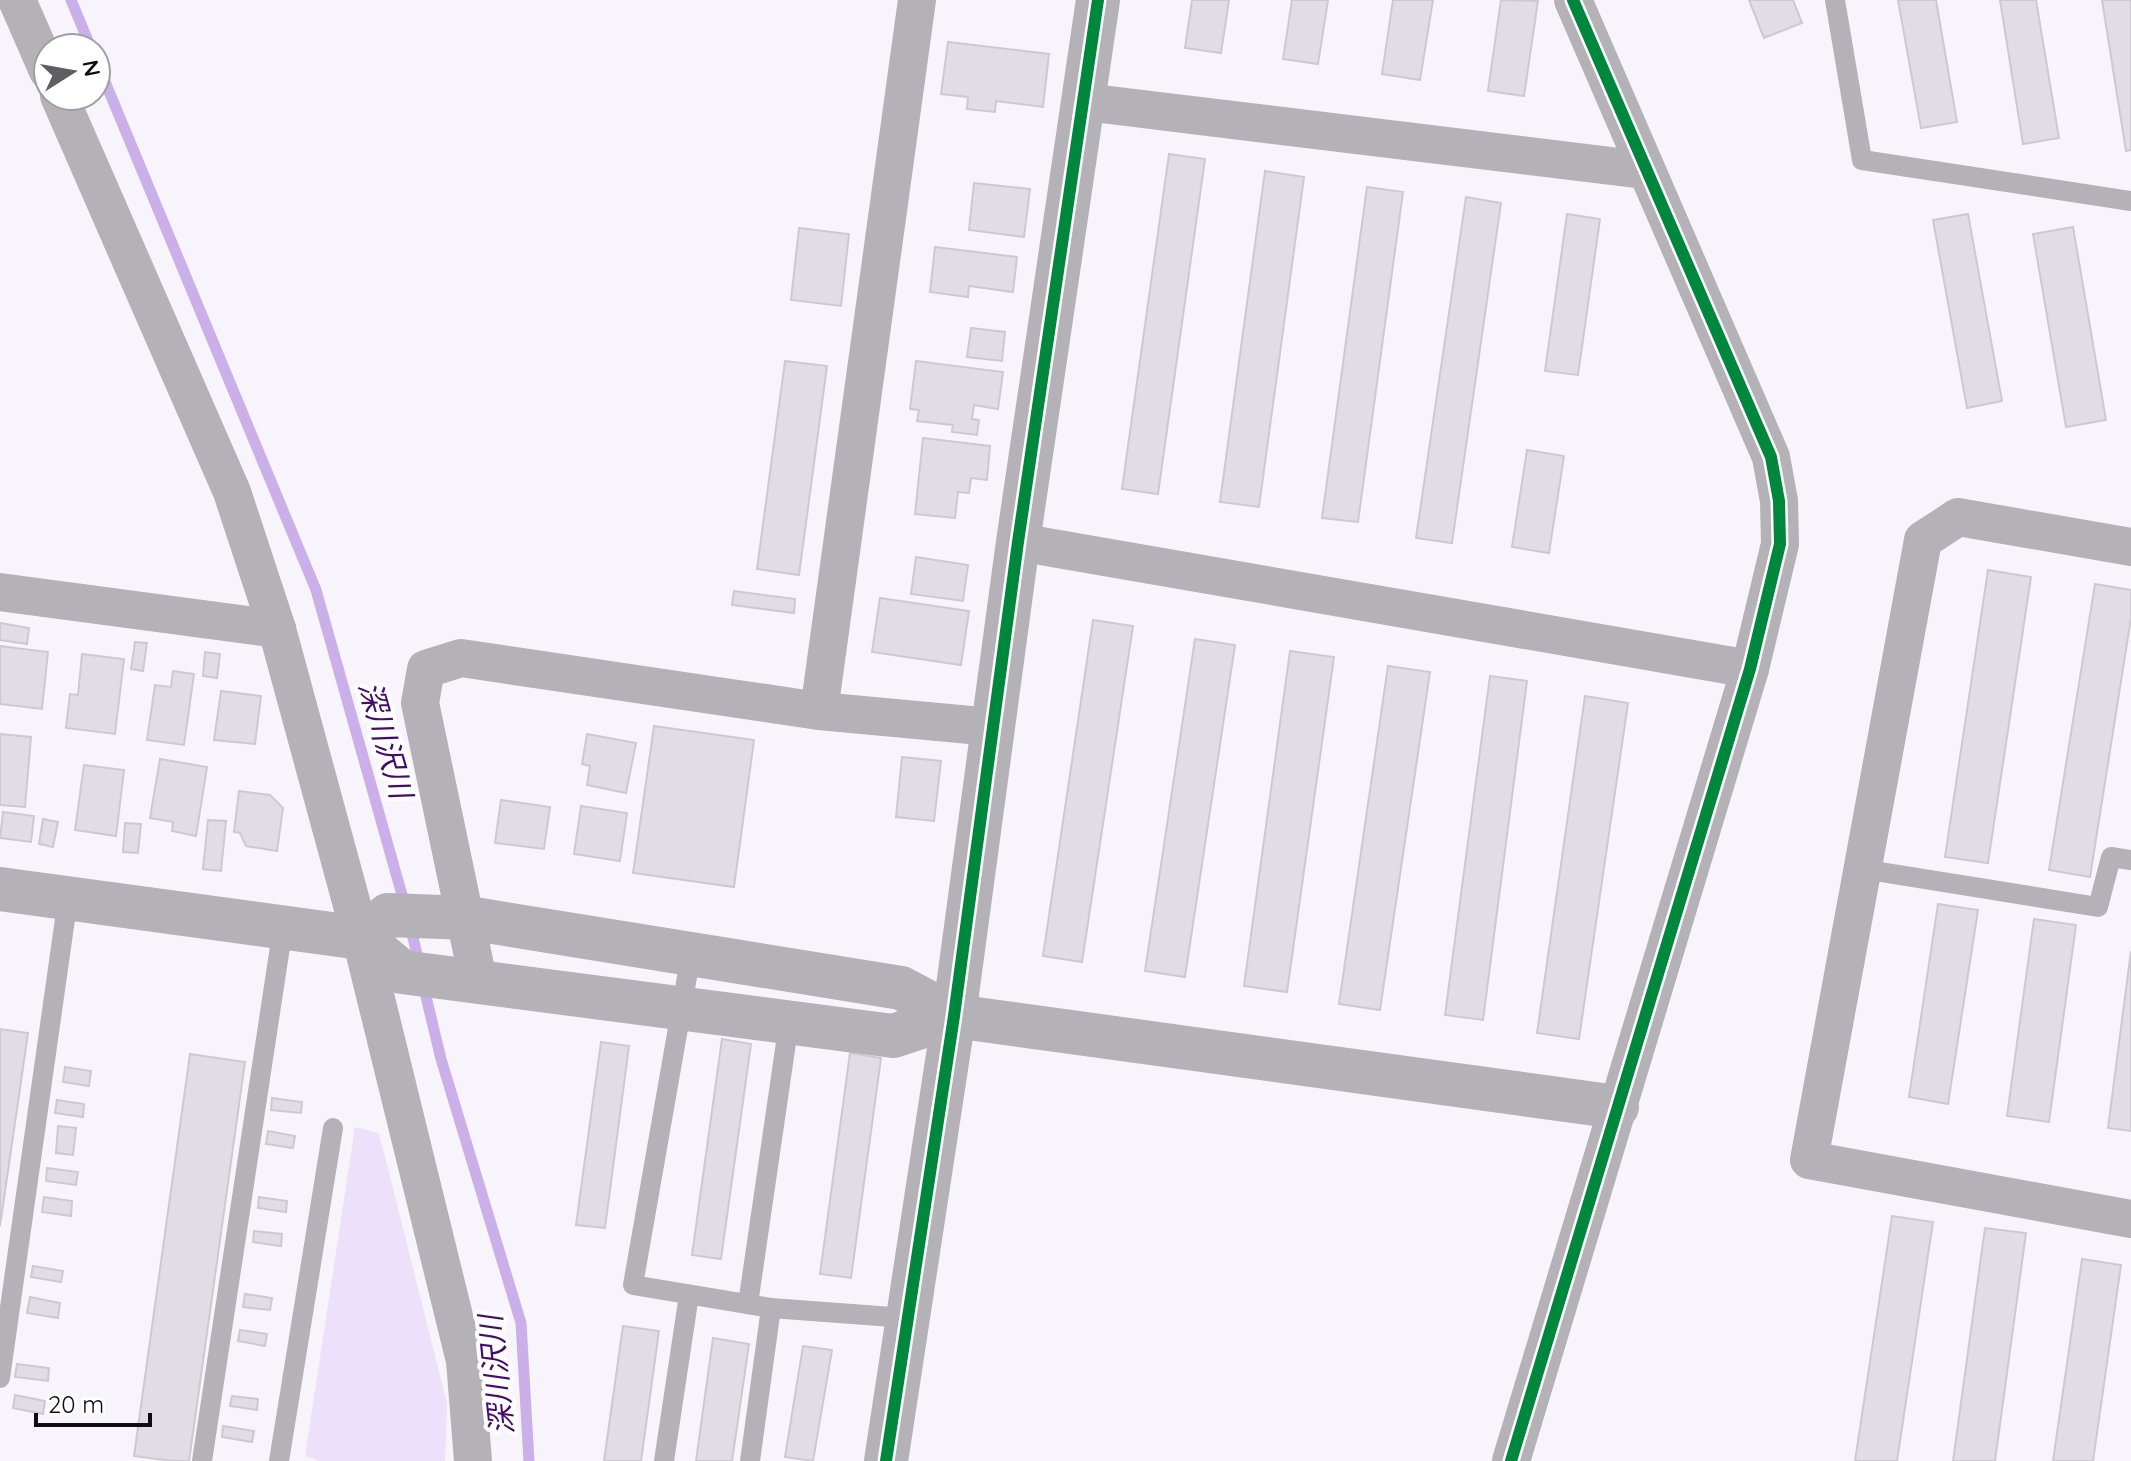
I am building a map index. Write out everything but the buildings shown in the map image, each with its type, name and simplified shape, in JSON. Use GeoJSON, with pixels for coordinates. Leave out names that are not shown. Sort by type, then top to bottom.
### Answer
{"type":"FeatureCollection","features":[{"type":"Feature","properties":{"kind":"street"},"geometry":{"type":"LineString","coordinates":[[17,0],[32,34]]}},
{"type":"Feature","properties":{"kind":"street"},"geometry":{"type":"LineString","coordinates":[[819,711],[917,0]]}},
{"type":"Feature","properties":{"kind":"street"},"geometry":{"type":"LineString","coordinates":[[886,1461],[954,1016],[1018,542],[1085,102],[1094,0]]}},
{"type":"Feature","properties":{"kind":"street"},"geometry":{"type":"LineString","coordinates":[[1511,1461],[1750,669],[1780,544],[1779,501],[1771,457],[1644,170],[1573,0]]}},
{"type":"Feature","properties":{"kind":"street"},"geometry":{"type":"LineString","coordinates":[[1085,102],[1644,170]]}},
{"type":"Feature","properties":{"kind":"street"},"geometry":{"type":"LineString","coordinates":[[66,112],[232,492],[277,629],[411,921],[440,976]]}},
{"type":"Feature","properties":{"kind":"street"},"geometry":{"type":"LineString","coordinates":[[2131,547],[1958,517],[1923,540],[1809,1160],[2131,1219]]}},
{"type":"Feature","properties":{"kind":"street"},"geometry":{"type":"LineString","coordinates":[[1018,542],[1750,669]]}},
{"type":"Feature","properties":{"kind":"street"},"geometry":{"type":"LineString","coordinates":[[0,592],[277,629]]}},
{"type":"Feature","properties":{"kind":"street"},"geometry":{"type":"LineString","coordinates":[[473,1461],[465,1361],[411,921],[420,703],[426,669],[461,658],[819,711],[992,727]]}},
{"type":"Feature","properties":{"kind":"street"},"geometry":{"type":"LineString","coordinates":[[0,889],[283,927],[411,921],[691,954],[901,988],[954,1016],[1617,1107]]}},
{"type":"Feature","properties":{"kind":"street"},"geometry":{"type":"LineString","coordinates":[[411,921],[440,976]]}},
{"type":"Feature","properties":{"kind":"street"},"geometry":{"type":"LineString","coordinates":[[440,976],[893,1036],[954,1016]]}},
{"type":"Feature","properties":{"kind":"lane"},"geometry":{"type":"LineString","coordinates":[[1835,0],[1862,160],[2131,201]]}},
{"type":"Feature","properties":{"kind":"lane"},"geometry":{"type":"LineString","coordinates":[[1862,869],[2098,907],[2111,857],[2131,860]]}},
{"type":"Feature","properties":{"kind":"lane"},"geometry":{"type":"LineString","coordinates":[[0,1378],[68,898]]}},
{"type":"Feature","properties":{"kind":"lane"},"geometry":{"type":"LineString","coordinates":[[202,1461],[283,927]]}},
{"type":"Feature","properties":{"kind":"lane"},"geometry":{"type":"LineString","coordinates":[[691,954],[633,1285],[771,1308],[906,1318]]}},
{"type":"Feature","properties":{"kind":"lane"},"geometry":{"type":"LineString","coordinates":[[748,1304],[789,1022]]}},
{"type":"Feature","properties":{"kind":"lane"},"geometry":{"type":"LineString","coordinates":[[279,1461],[333,1128]]}},
{"type":"Feature","properties":{"kind":"lane"},"geometry":{"type":"LineString","coordinates":[[664,1461],[689,1295]]}},
{"type":"Feature","properties":{"kind":"lane"},"geometry":{"type":"LineString","coordinates":[[750,1461],[771,1308]]}},
{"type":"Feature","properties":{"kind":"shaded area"},"geometry":{"type":"Polygon","coordinates":[[[355,1127],[379,1133],[447,1403],[445,1461],[320,1461],[305,1456],[355,1127]]]}},
{"type":"Feature","properties":{"kind":"waterway","name":"深川沢川"},"geometry":{"type":"LineString","coordinates":[[71,0],[84,32]]}},
{"type":"Feature","properties":{"kind":"waterway","name":"深川沢川"},"geometry":{"type":"LineString","coordinates":[[112,99],[316,590],[406,909]]}},
{"type":"Feature","properties":{"kind":"waterway","name":"深川沢川"},"geometry":{"type":"LineString","coordinates":[[410,925],[419,963]]}},
{"type":"Feature","properties":{"kind":"waterway","name":"深川沢川"},"geometry":{"type":"LineString","coordinates":[[423,984],[441,1059],[521,1323],[529,1461]]}},
{"type":"Feature","properties":{"kind":"cycle path"},"geometry":{"type":"LineString","coordinates":[[886,1461],[954,1016],[1018,542],[1098,0]]}},
{"type":"Feature","properties":{"kind":"cycle path"},"geometry":{"type":"LineString","coordinates":[[1511,1461],[1750,669],[1780,544],[1779,501],[1771,457],[1573,0]]}}]}
